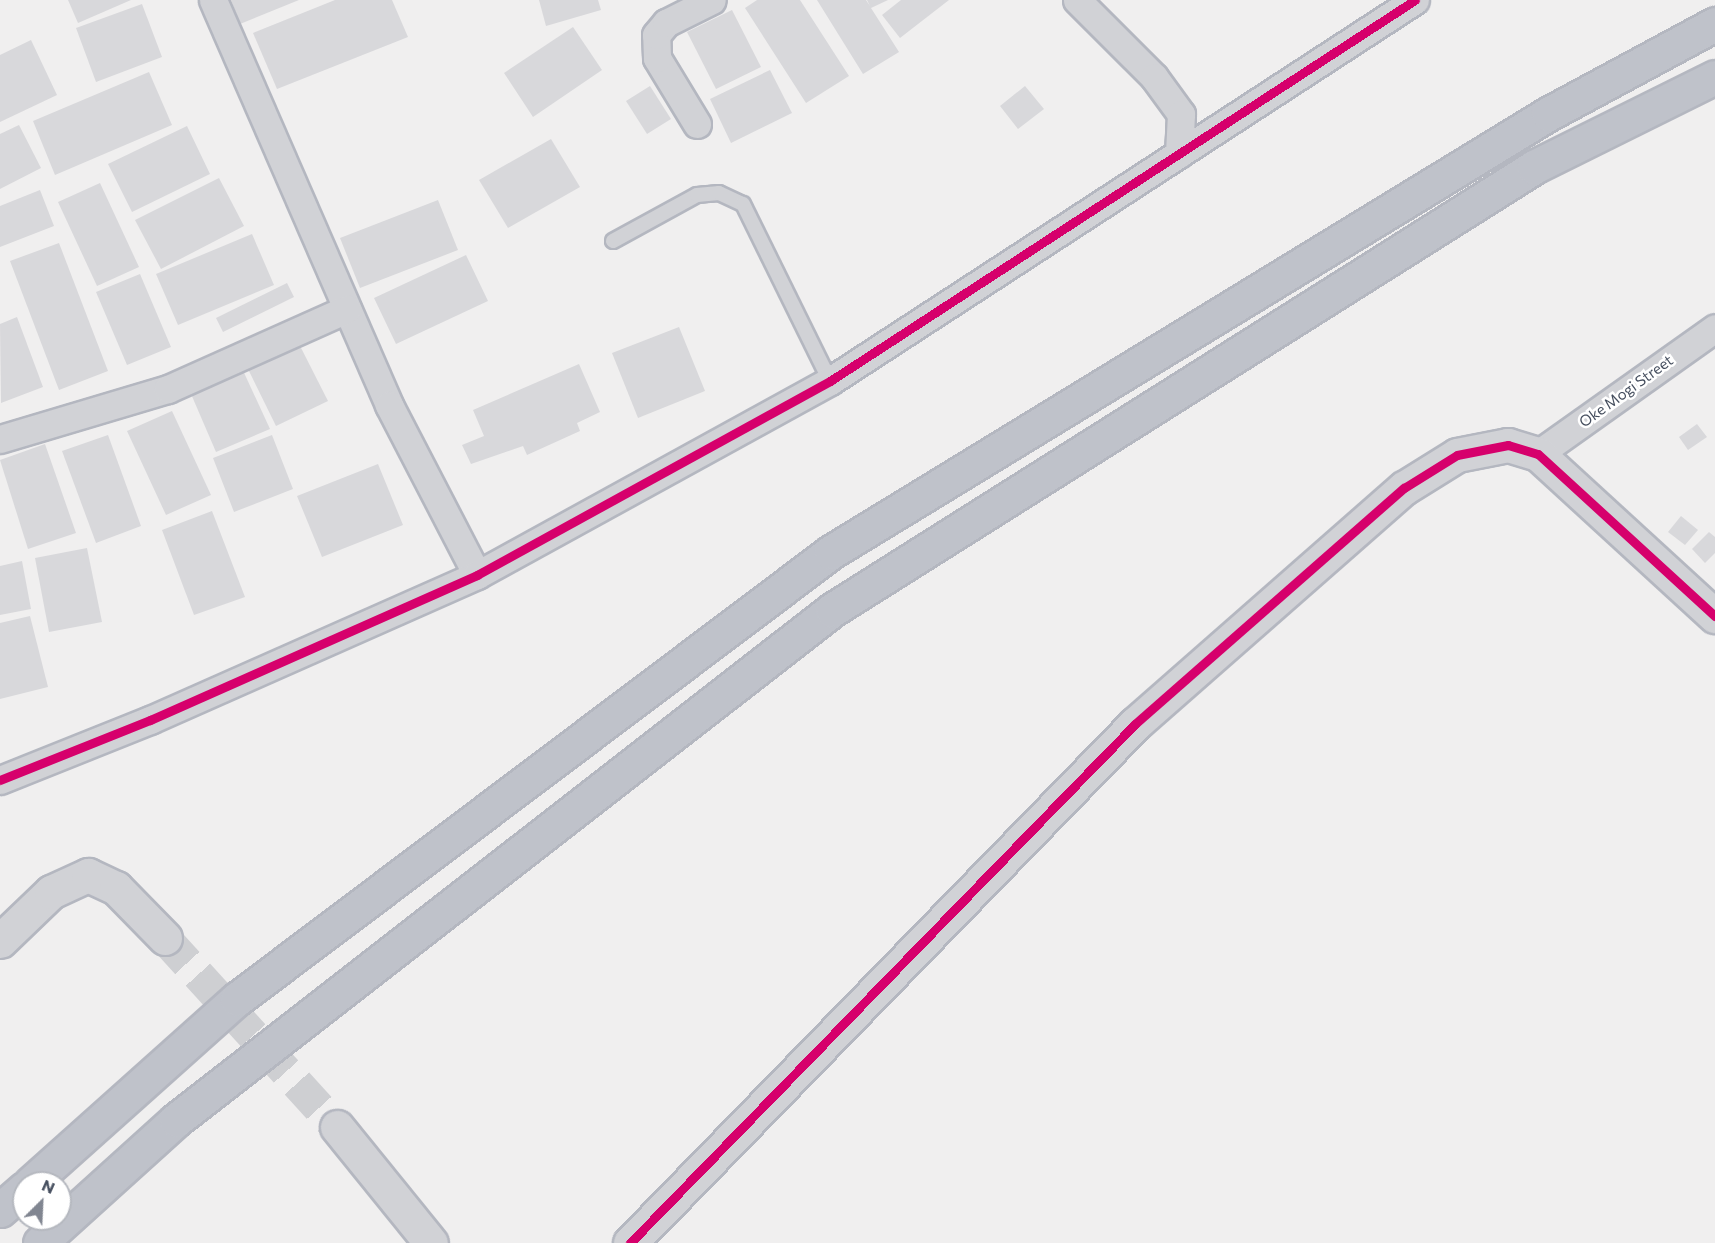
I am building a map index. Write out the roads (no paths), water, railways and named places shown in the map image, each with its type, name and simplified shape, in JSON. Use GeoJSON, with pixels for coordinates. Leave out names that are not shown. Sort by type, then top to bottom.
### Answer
{"type":"FeatureCollection","features":[{"type":"Feature","properties":{"kind":"highway"},"geometry":{"type":"LineString","coordinates":[[44,1171],[237,999],[831,552],[1548,114],[1715,24]]}},
{"type":"Feature","properties":{"kind":"highway"},"geometry":{"type":"LineString","coordinates":[[40,1243],[176,1120],[832,610],[1534,167],[1715,77]]}},
{"type":"Feature","properties":{"kind":"highway"},"geometry":{"type":"LineString","coordinates":[[0,1210],[12,1200]]}},
{"type":"Feature","properties":{"kind":"street"},"geometry":{"type":"LineString","coordinates":[[213,0],[389,405],[477,575]]}},
{"type":"Feature","properties":{"kind":"street"},"geometry":{"type":"LineString","coordinates":[[697,124],[657,58],[656,35],[666,23],[712,0]]}},
{"type":"Feature","properties":{"kind":"street"},"geometry":{"type":"LineString","coordinates":[[1077,0],[1154,77],[1181,114],[1179,154]]}},
{"type":"Feature","properties":{"kind":"street"},"geometry":{"type":"LineString","coordinates":[[0,780],[150,720],[477,575],[830,381],[1415,0]]}},
{"type":"Feature","properties":{"kind":"street"},"geometry":{"type":"LineString","coordinates":[[0,439],[168,389],[347,309]]}},
{"type":"Feature","properties":{"kind":"street","name":"Oke Mogi Street"},"geometry":{"type":"LineString","coordinates":[[1538,454],[1715,328]]}},
{"type":"Feature","properties":{"kind":"street"},"geometry":{"type":"LineString","coordinates":[[630,1243],[1136,724],[1404,488],[1457,455],[1508,445],[1538,454],[1715,616]]}},
{"type":"Feature","properties":{"kind":"street"},"geometry":{"type":"LineString","coordinates":[[0,940],[51,892],[88,875],[116,888],[165,938]]}},
{"type":"Feature","properties":{"kind":"street"},"geometry":{"type":"LineString","coordinates":[[337,1127],[432,1243]]}},
{"type":"Feature","properties":{"kind":"lane"},"geometry":{"type":"LineString","coordinates":[[613,241],[697,195],[719,193],[743,204],[830,381]]}},
{"type":"Feature","properties":{"kind":"tunnel"},"geometry":{"type":"LineString","coordinates":[[165,938],[337,1127]]}}]}
